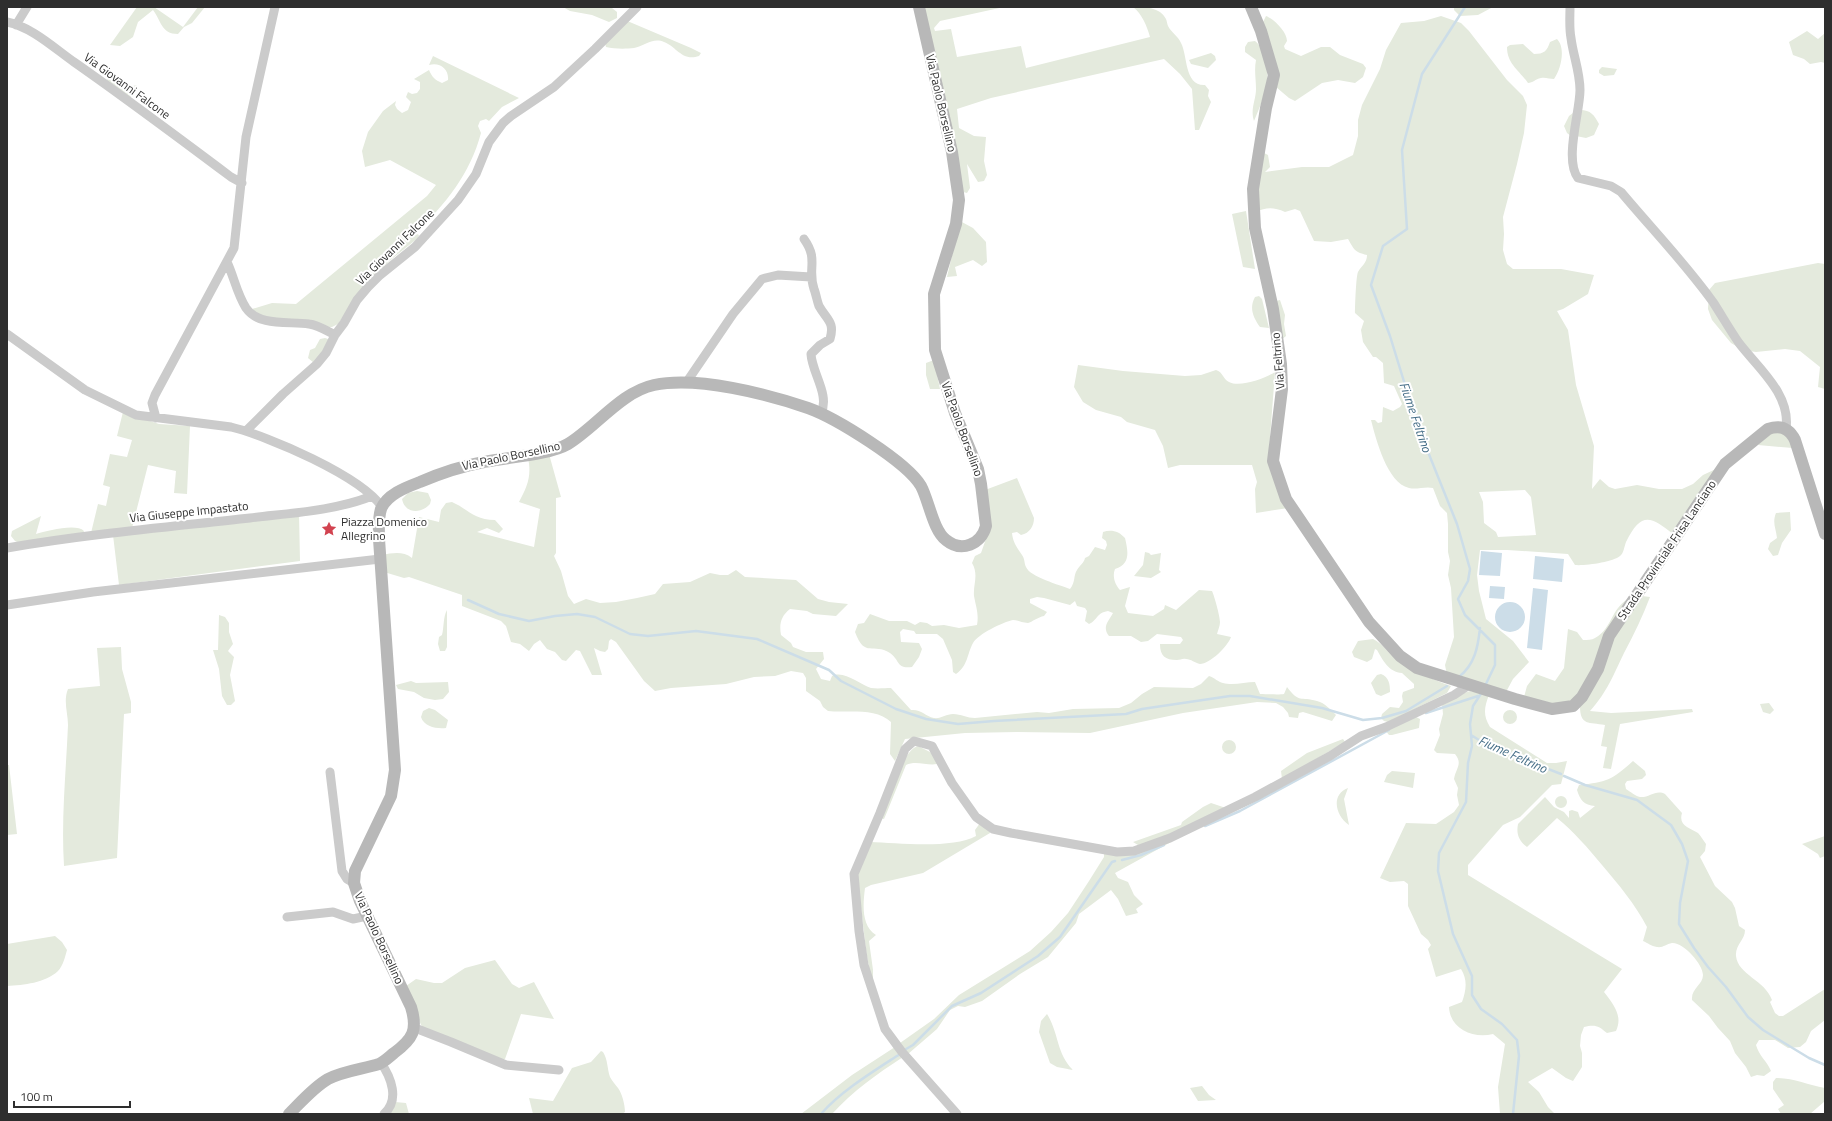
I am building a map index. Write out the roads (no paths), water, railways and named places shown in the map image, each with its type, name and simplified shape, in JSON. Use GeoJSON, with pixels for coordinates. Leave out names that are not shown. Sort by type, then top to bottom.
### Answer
{"type":"FeatureCollection","features":[{"type":"Feature","properties":{"kind":"street"},"geometry":{"type":"LineString","coordinates":[[16,25],[27,7]]}},
{"type":"Feature","properties":{"kind":"street"},"geometry":{"type":"LineString","coordinates":[[156,418],[152,403],[155,395],[234,248],[250,119],[275,7]]}},
{"type":"Feature","properties":{"kind":"street","name":"Via Giovanni Falcone"},"geometry":{"type":"LineString","coordinates":[[246,431],[282,394],[317,364],[326,353],[335,335],[344,323],[357,300],[368,287],[379,276],[415,247],[458,200],[476,174],[489,142],[503,123],[554,87],[637,7]]}},
{"type":"Feature","properties":{"kind":"street","name":"Via Paolo Borsellino"},"geometry":{"type":"LineString","coordinates":[[414,1028],[414,1017],[411,1006],[367,916],[354,883],[355,871],[363,851],[391,796],[395,770],[380,559],[379,518],[382,507],[400,490],[456,468],[552,450],[567,444],[613,408],[642,388],[655,385],[686,383],[712,385],[759,394],[821,413],[893,458],[915,477],[927,499],[936,527],[945,540],[951,543],[968,546],[975,544],[980,539],[986,526],[981,484],[975,463],[955,414],[934,350],[934,294],[956,224],[959,200],[952,152],[919,7]]}},
{"type":"Feature","properties":{"kind":"street","name":"Via Feltrino"},"geometry":{"type":"LineString","coordinates":[[1251,7],[1263,37],[1274,75],[1266,108],[1253,189],[1255,228],[1273,309],[1281,370],[1282,388],[1272,461],[1286,500],[1369,622],[1400,656],[1417,668],[1469,685]]}},
{"type":"Feature","properties":{"kind":"street"},"geometry":{"type":"LineString","coordinates":[[1570,7],[1570,38],[1577,65],[1580,89],[1572,159],[1575,174],[1578,178],[1611,186],[1621,192],[1668,244],[1713,302],[1739,343],[1772,383],[1782,400],[1786,414],[1786,429],[1792,433],[1795,440],[1825,534]]}},
{"type":"Feature","properties":{"kind":"street","name":"Via Giovanni Falcone"},"geometry":{"type":"LineString","coordinates":[[7,22],[23,27],[107,84],[242,184]]}},
{"type":"Feature","properties":{"kind":"street"},"geometry":{"type":"LineString","coordinates":[[804,239],[812,251],[814,259],[811,277],[819,305],[830,320],[832,329],[830,339],[820,345],[811,354],[814,371],[825,401],[821,413]]}},
{"type":"Feature","properties":{"kind":"street"},"geometry":{"type":"LineString","coordinates":[[227,262],[240,298],[249,312],[257,317],[270,321],[311,324],[335,335]]}},
{"type":"Feature","properties":{"kind":"street"},"geometry":{"type":"LineString","coordinates":[[686,383],[733,314],[762,279],[778,275],[811,277]]}},
{"type":"Feature","properties":{"kind":"street"},"geometry":{"type":"LineString","coordinates":[[7,334],[92,394],[136,415],[231,427],[279,443],[312,459],[346,479],[372,496],[382,507]]}},
{"type":"Feature","properties":{"kind":"street","name":"Strada Provinciale Frisa Lanciano"},"geometry":{"type":"LineString","coordinates":[[1469,685],[1552,709],[1573,706],[1582,697],[1598,669],[1610,636],[1725,464],[1768,429],[1777,426],[1786,429]]}},
{"type":"Feature","properties":{"kind":"street","name":"Via Giuseppe Impastato"},"geometry":{"type":"LineString","coordinates":[[7,548],[101,534],[182,527],[305,511],[355,503],[372,496]]}},
{"type":"Feature","properties":{"kind":"street"},"geometry":{"type":"LineString","coordinates":[[7,605],[93,592],[380,559]]}},
{"type":"Feature","properties":{"kind":"street"},"geometry":{"type":"LineString","coordinates":[[957,1114],[902,1052],[885,1029],[864,966],[859,931],[854,874],[905,750],[914,741],[932,746],[952,783],[976,817],[993,828],[1011,834],[1117,852],[1134,851],[1170,838],[1255,797],[1330,756],[1361,736],[1386,727],[1454,695],[1469,685]]}},
{"type":"Feature","properties":{"kind":"street"},"geometry":{"type":"LineString","coordinates":[[330,772],[342,871],[347,879],[354,883]]}},
{"type":"Feature","properties":{"kind":"street"},"geometry":{"type":"LineString","coordinates":[[287,917],[333,912],[353,919],[367,916]]}},
{"type":"Feature","properties":{"kind":"street"},"geometry":{"type":"LineString","coordinates":[[289,1114],[318,1087],[329,1079],[380,1063],[402,1047],[411,1038],[414,1028],[506,1065],[559,1070]]}},
{"type":"Feature","properties":{"kind":"street"},"geometry":{"type":"LineString","coordinates":[[380,1063],[392,1084],[391,1100],[387,1111],[384,1114]]}},
{"type":"Feature","properties":{"kind":"water"},"geometry":{"type":"Polygon","coordinates":[[[1481,551],[1502,553],[1500,576],[1479,575],[1481,551]]]}},
{"type":"Feature","properties":{"kind":"water"},"geometry":{"type":"Polygon","coordinates":[[[1535,556],[1564,559],[1562,582],[1533,579],[1535,556]]]}},
{"type":"Feature","properties":{"kind":"water"},"geometry":{"type":"Polygon","coordinates":[[[1490,586],[1505,587],[1504,599],[1489,598],[1490,586]]]}},
{"type":"Feature","properties":{"kind":"water"},"geometry":{"type":"Polygon","coordinates":[[[1533,588],[1548,590],[1542,650],[1527,648],[1533,588]]]}},
{"type":"Feature","properties":{"kind":"water"},"geometry":{"type":"Polygon","coordinates":[[[1510,602],[1516,603],[1524,611],[1524,623],[1516,631],[1510,632],[1504,631],[1496,623],[1495,617],[1496,611],[1504,603],[1510,602]]]}},
{"type":"Feature","properties":{"kind":"waterway","name":"Fiume Feltrino"},"geometry":{"type":"LineString","coordinates":[[1465,7],[1422,74],[1402,150],[1407,229],[1383,246],[1371,285],[1390,336],[1418,427],[1457,524],[1470,569],[1468,581],[1458,599],[1465,615],[1495,645],[1495,665],[1485,686]]}},
{"type":"Feature","properties":{"kind":"waterway"},"geometry":{"type":"LineString","coordinates":[[468,600],[499,614],[529,621],[577,614],[595,617],[630,634],[648,636],[696,631],[757,639],[829,670],[841,681],[896,709],[926,719],[958,724],[1126,714],[1142,709],[1230,696],[1250,696],[1322,708],[1363,720],[1382,718],[1406,711],[1447,686]]}},
{"type":"Feature","properties":{"kind":"waterway"},"geometry":{"type":"LineString","coordinates":[[1459,677],[1469,667],[1475,655],[1480,628]]}},
{"type":"Feature","properties":{"kind":"waterway"},"geometry":{"type":"LineString","coordinates":[[1482,692],[1473,706],[1470,724],[1472,746],[1468,763],[1466,802],[1439,853],[1438,871],[1453,934],[1472,976],[1472,995],[1481,1009],[1502,1024],[1517,1040],[1519,1056],[1513,1114]]}},
{"type":"Feature","properties":{"kind":"waterway"},"geometry":{"type":"LineString","coordinates":[[1426,713],[1478,696]]}},
{"type":"Feature","properties":{"kind":"waterway"},"geometry":{"type":"LineString","coordinates":[[1205,826],[1240,811],[1389,730]]}},
{"type":"Feature","properties":{"kind":"waterway","name":"Fiume Feltrino"},"geometry":{"type":"LineString","coordinates":[[1471,735],[1487,745],[1561,774]]}},
{"type":"Feature","properties":{"kind":"waterway","name":"Fiume Feltrino"},"geometry":{"type":"LineString","coordinates":[[1564,776],[1585,785],[1637,800],[1671,825],[1682,844],[1688,861],[1680,903],[1679,924],[1694,948],[1748,1017],[1763,1030],[1809,1058],[1825,1065]]}},
{"type":"Feature","properties":{"kind":"waterway"},"geometry":{"type":"LineString","coordinates":[[1122,860],[1141,855],[1164,845]]}},
{"type":"Feature","properties":{"kind":"waterway"},"geometry":{"type":"LineString","coordinates":[[906,1049],[913,1045],[952,1006],[981,993],[1038,956],[1060,937],[1112,862],[1115,861]]}},
{"type":"Feature","properties":{"kind":"waterway"},"geometry":{"type":"LineString","coordinates":[[821,1114],[848,1089],[900,1054]]}},
{"type":"Feature","properties":{"kind":"place","name":"Piazza Domenico Allegrino"},"geometry":{"type":"Point","coordinates":[329,529]}}]}
